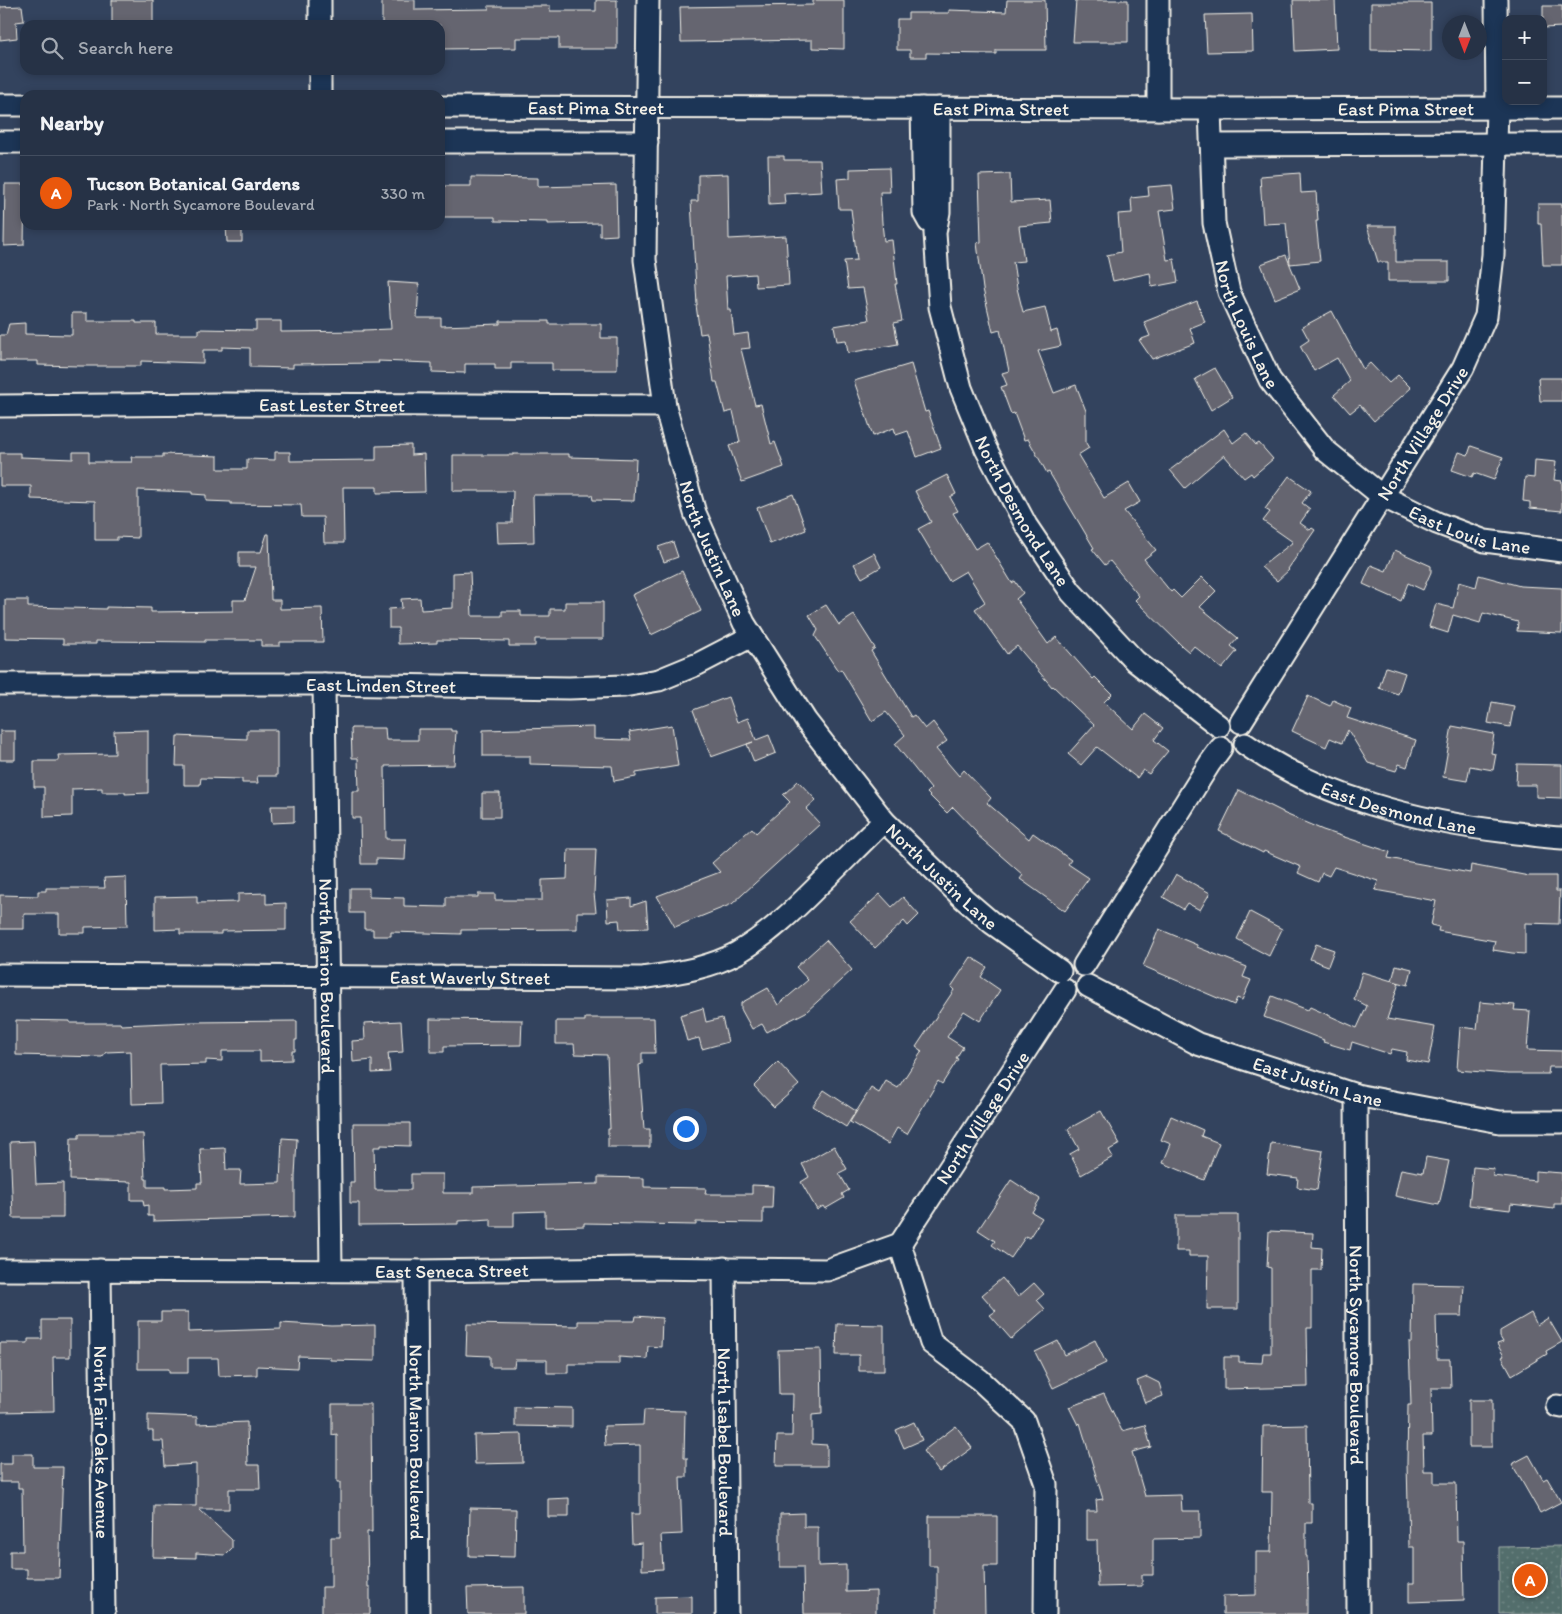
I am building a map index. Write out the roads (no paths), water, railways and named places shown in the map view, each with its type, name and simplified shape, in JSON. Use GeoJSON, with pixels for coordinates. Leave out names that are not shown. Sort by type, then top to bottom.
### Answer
{"type":"FeatureCollection","features":[{"type":"Feature","properties":{"kind":"street"},"geometry":{"type":"LineString","coordinates":[[320,0],[320,20]]}},
{"type":"Feature","properties":{"kind":"street","name":"North Justin Lane"},"geometry":{"type":"LineString","coordinates":[[648,0],[645,260],[665,406],[695,513],[744,623],[806,721],[884,821],[964,899],[1063,981]]}},
{"type":"Feature","properties":{"kind":"street"},"geometry":{"type":"LineString","coordinates":[[1158,0],[1158,109]]}},
{"type":"Feature","properties":{"kind":"street"},"geometry":{"type":"LineString","coordinates":[[1496,0],[1497,108]]}},
{"type":"Feature","properties":{"kind":"street"},"geometry":{"type":"LineString","coordinates":[[320,75],[320,90]]}},
{"type":"Feature","properties":{"kind":"street"},"geometry":{"type":"LineString","coordinates":[[0,105],[20,105]]}},
{"type":"Feature","properties":{"kind":"street","name":"East Pima Street"},"geometry":{"type":"LineString","coordinates":[[445,107],[1562,108]]}},
{"type":"Feature","properties":{"kind":"street","name":"North Desmond Lane"},"geometry":{"type":"LineString","coordinates":[[931,108],[938,212],[935,233],[940,307],[961,388],[986,449],[1026,525],[1071,592],[1135,661],[1219,726]]}},
{"type":"Feature","properties":{"kind":"street","name":"North Village Drive"},"geometry":{"type":"LineString","coordinates":[[1241,722],[1463,368],[1486,316],[1493,255],[1497,108]]}},
{"type":"Feature","properties":{"kind":"street","name":"North Louis Lane"},"geometry":{"type":"LineString","coordinates":[[1210,109],[1214,223],[1229,292],[1270,380],[1325,450],[1382,496]]}},
{"type":"Feature","properties":{"kind":"street"},"geometry":{"type":"LineString","coordinates":[[0,142],[20,142]]}},
{"type":"Feature","properties":{"kind":"street","name":"East Pima Street"},"geometry":{"type":"LineString","coordinates":[[445,142],[646,142]]}},
{"type":"Feature","properties":{"kind":"street","name":"East Pima Street"},"geometry":{"type":"LineString","coordinates":[[1211,145],[1562,144]]}},
{"type":"Feature","properties":{"kind":"street","name":"East Lester Street"},"geometry":{"type":"LineString","coordinates":[[0,406],[222,404],[665,406]]}},
{"type":"Feature","properties":{"kind":"street","name":"East Louis Lane"},"geometry":{"type":"LineString","coordinates":[[1382,496],[1437,523],[1486,541],[1562,551]]}},
{"type":"Feature","properties":{"kind":"street","name":"East Linden Street"},"geometry":{"type":"LineString","coordinates":[[0,684],[324,684],[569,688],[624,686],[659,680],[675,674],[752,636]]}},
{"type":"Feature","properties":{"kind":"street","name":"North Marion Boulevard"},"geometry":{"type":"LineString","coordinates":[[324,684],[332,1270]]}},
{"type":"Feature","properties":{"kind":"street"},"geometry":{"type":"LineString","coordinates":[[1224,721],[1241,722],[1248,734],[1245,744],[1237,751],[1226,751],[1216,739],[1219,726],[1224,721]]}},
{"type":"Feature","properties":{"kind":"street","name":"East Desmond Lane"},"geometry":{"type":"LineString","coordinates":[[1245,744],[1306,780],[1396,812],[1486,830],[1562,838]]}},
{"type":"Feature","properties":{"kind":"street"},"geometry":{"type":"LineString","coordinates":[[1084,965],[1205,771],[1222,748]]}},
{"type":"Feature","properties":{"kind":"street","name":"East Waverly Street"},"geometry":{"type":"LineString","coordinates":[[0,975],[642,978],[680,973],[713,963],[736,953],[764,936],[800,904],[884,821]]}},
{"type":"Feature","properties":{"kind":"street"},"geometry":{"type":"LineString","coordinates":[[1072,962],[1084,965],[1089,971],[1090,976],[1088,986],[1075,993],[1063,981],[1063,967],[1072,962]]}},
{"type":"Feature","properties":{"kind":"street","name":"North Village Drive"},"geometry":{"type":"LineString","coordinates":[[900,1244],[1063,981]]}},
{"type":"Feature","properties":{"kind":"street","name":"East Justin Lane"},"geometry":{"type":"LineString","coordinates":[[1088,986],[1198,1044],[1356,1095],[1500,1122],[1562,1122]]}},
{"type":"Feature","properties":{"kind":"street","name":"North Sycamore Boulevard"},"geometry":{"type":"LineString","coordinates":[[1356,1095],[1358,1614]]}},
{"type":"Feature","properties":{"kind":"street"},"geometry":{"type":"LineString","coordinates":[[900,1244],[931,1343],[980,1380],[1024,1421],[1046,1484],[1045,1614]]}},
{"type":"Feature","properties":{"kind":"street","name":"East Seneca Street"},"geometry":{"type":"LineString","coordinates":[[0,1270],[416,1271],[724,1268],[827,1270],[900,1244]]}},
{"type":"Feature","properties":{"kind":"street","name":"North Isabel Boulevard"},"geometry":{"type":"LineString","coordinates":[[724,1268],[727,1614]]}},
{"type":"Feature","properties":{"kind":"street","name":"North Fair Oaks Avenue"},"geometry":{"type":"LineString","coordinates":[[100,1270],[104,1614]]}},
{"type":"Feature","properties":{"kind":"street","name":"North Marion Boulevard"},"geometry":{"type":"LineString","coordinates":[[416,1271],[418,1614]]}},
{"type":"Feature","properties":{"kind":"place","name":"Tucson Botanical Gardens"},"geometry":{"type":"Point","coordinates":[1530,1580]}}]}
